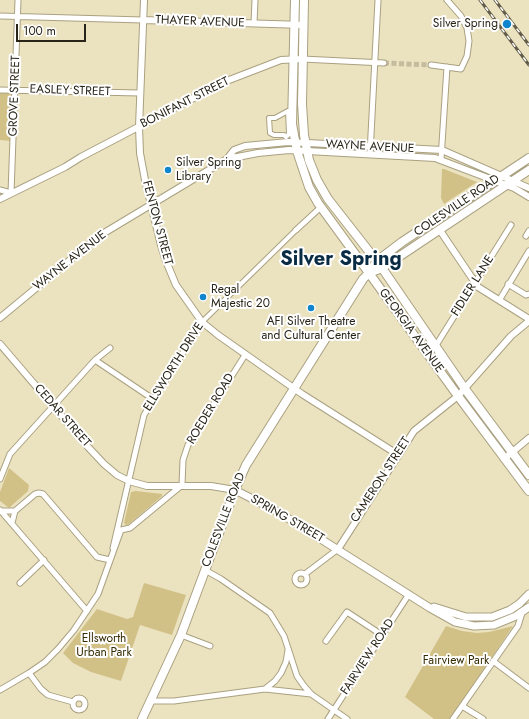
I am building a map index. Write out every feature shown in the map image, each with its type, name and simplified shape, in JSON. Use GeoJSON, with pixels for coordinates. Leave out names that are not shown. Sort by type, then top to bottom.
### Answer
{"type":"FeatureCollection","features":[{"type":"Feature","properties":{"kind":"main road","name":"GEORGIA AVENUE"},"geometry":{"type":"LineString","coordinates":[[295,0],[292,124],[297,151],[309,187],[321,207],[504,459],[529,491]]}},
{"type":"Feature","properties":{"kind":"main road","name":"GEORGIA AVENUE"},"geometry":{"type":"LineString","coordinates":[[304,0],[302,104],[307,147],[312,167],[328,200],[379,264],[435,347],[529,475]]}},
{"type":"Feature","properties":{"kind":"main road","name":"COLESVILLE ROAD"},"geometry":{"type":"LineString","coordinates":[[142,719],[181,635],[235,490],[246,465],[369,272],[494,181],[529,158]]}},
{"type":"Feature","properties":{"kind":"main road","name":"COLESVILLE ROAD"},"geometry":{"type":"LineString","coordinates":[[379,264],[439,229],[529,170]]}},
{"type":"Feature","properties":{"kind":"main road"},"geometry":{"type":"LineString","coordinates":[[417,338],[423,338],[439,359],[446,362]]}},
{"type":"Feature","properties":{"kind":"main road","name":"SPRING STREET"},"geometry":{"type":"LineString","coordinates":[[235,490],[278,512],[448,619],[468,626],[494,625],[522,613],[529,607]]}},
{"type":"Feature","properties":{"kind":"main road","name":"SPRING STREET"},"geometry":{"type":"LineString","coordinates":[[409,594],[439,609],[476,618],[492,617],[506,612],[519,604],[529,594]]}},
{"type":"Feature","properties":{"kind":"street","name":"GROVE STREET"},"geometry":{"type":"LineString","coordinates":[[12,193],[18,0]]}},
{"type":"Feature","properties":{"kind":"street","name":"FENTON STREET"},"geometry":{"type":"LineString","coordinates":[[144,0],[139,126],[140,153],[151,205],[166,262],[186,301],[202,322],[244,354],[295,389],[397,454]]}},
{"type":"Feature","properties":{"kind":"street"},"geometry":{"type":"LineString","coordinates":[[254,23],[255,0]]}},
{"type":"Feature","properties":{"kind":"street"},"geometry":{"type":"LineString","coordinates":[[370,154],[378,0]]}},
{"type":"Feature","properties":{"kind":"street"},"geometry":{"type":"LineString","coordinates":[[431,65],[461,69],[467,56],[468,36],[461,16],[448,0]]}},
{"type":"Feature","properties":{"kind":"street","name":"THAYER AVENUE"},"geometry":{"type":"LineString","coordinates":[[0,16],[304,25]]}},
{"type":"Feature","properties":{"kind":"street","name":"BONIFANT STREET"},"geometry":{"type":"LineString","coordinates":[[0,199],[65,167],[139,126],[224,82],[281,60],[293,58],[384,63]]}},
{"type":"Feature","properties":{"kind":"street"},"geometry":{"type":"LineString","coordinates":[[441,159],[447,67]]}},
{"type":"Feature","properties":{"kind":"street","name":"EASLEY STREET"},"geometry":{"type":"LineString","coordinates":[[0,90],[140,93]]}},
{"type":"Feature","properties":{"kind":"street"},"geometry":{"type":"LineString","coordinates":[[288,111],[289,131],[287,136],[277,136],[270,133],[269,118],[275,118],[288,111]]}},
{"type":"Feature","properties":{"kind":"street","name":"WAYNE AVENUE"},"geometry":{"type":"LineString","coordinates":[[227,159],[234,150],[249,145],[295,142],[307,147],[370,154],[441,159],[494,181],[510,183]]}},
{"type":"Feature","properties":{"kind":"street","name":"WAYNE AVENUE"},"geometry":{"type":"LineString","coordinates":[[0,318],[83,249],[116,226],[227,159],[271,151],[297,151],[307,147],[371,147],[442,150],[502,176],[510,183]]}},
{"type":"Feature","properties":{"kind":"street"},"geometry":{"type":"LineString","coordinates":[[510,183],[529,188]]}},
{"type":"Feature","properties":{"kind":"street"},"geometry":{"type":"LineString","coordinates":[[510,183],[529,197]]}},
{"type":"Feature","properties":{"kind":"street"},"geometry":{"type":"LineString","coordinates":[[0,190],[12,193]]}},
{"type":"Feature","properties":{"kind":"street","name":"ELLSWORTH DRIVE"},"geometry":{"type":"LineString","coordinates":[[0,690],[45,662],[58,649],[98,594],[109,568],[116,530],[120,521],[144,415],[202,322],[321,207]]}},
{"type":"Feature","properties":{"kind":"street","name":"FIDLER LANE"},"geometry":{"type":"LineString","coordinates":[[435,347],[511,225]]}},
{"type":"Feature","properties":{"kind":"street"},"geometry":{"type":"LineString","coordinates":[[439,229],[476,280],[478,287],[500,299],[529,320]]}},
{"type":"Feature","properties":{"kind":"street"},"geometry":{"type":"LineString","coordinates":[[526,236],[529,231]]}},
{"type":"Feature","properties":{"kind":"street"},"geometry":{"type":"LineString","coordinates":[[500,299],[529,251]]}},
{"type":"Feature","properties":{"kind":"street"},"geometry":{"type":"LineString","coordinates":[[508,284],[526,295],[529,294]]}},
{"type":"Feature","properties":{"kind":"street","name":"CAMERON STREET"},"geometry":{"type":"LineString","coordinates":[[305,574],[338,549],[397,454],[414,431],[458,396],[507,341],[529,320]]}},
{"type":"Feature","properties":{"kind":"street","name":"CEDAR STREET"},"geometry":{"type":"LineString","coordinates":[[0,344],[104,464],[117,475],[129,481]]}},
{"type":"Feature","properties":{"kind":"street"},"geometry":{"type":"LineString","coordinates":[[0,479],[10,454],[95,360],[110,348]]}},
{"type":"Feature","properties":{"kind":"street","name":"ROEDER ROAD"},"geometry":{"type":"LineString","coordinates":[[182,485],[182,460],[188,444],[244,354]]}},
{"type":"Feature","properties":{"kind":"street"},"geometry":{"type":"LineString","coordinates":[[95,360],[153,399]]}},
{"type":"Feature","properties":{"kind":"street"},"geometry":{"type":"LineString","coordinates":[[504,459],[529,438]]}},
{"type":"Feature","properties":{"kind":"street","name":"SPRING STREET"},"geometry":{"type":"LineString","coordinates":[[129,481],[158,487],[182,485],[212,486],[235,490]]}},
{"type":"Feature","properties":{"kind":"street","name":"ELLSWORTH DRIVE"},"geometry":{"type":"LineString","coordinates":[[113,549],[121,530],[130,528],[182,485]]}},
{"type":"Feature","properties":{"kind":"street"},"geometry":{"type":"LineString","coordinates":[[12,523],[15,511],[35,494],[40,492],[97,557],[110,560]]}},
{"type":"Feature","properties":{"kind":"street"},"geometry":{"type":"LineString","coordinates":[[0,510],[15,511]]}},
{"type":"Feature","properties":{"kind":"street"},"geometry":{"type":"LineString","coordinates":[[0,510],[87,611]]}},
{"type":"Feature","properties":{"kind":"street"},"geometry":{"type":"LineString","coordinates":[[20,583],[44,560]]}},
{"type":"Feature","properties":{"kind":"street"},"geometry":{"type":"LineString","coordinates":[[205,570],[221,579],[270,614],[280,627],[297,676],[311,694],[347,719]]}},
{"type":"Feature","properties":{"kind":"street","name":"FAIRVIEW ROAD"},"geometry":{"type":"LineString","coordinates":[[328,719],[409,594]]}},
{"type":"Feature","properties":{"kind":"street"},"geometry":{"type":"LineString","coordinates":[[326,641],[347,612],[382,635]]}},
{"type":"Feature","properties":{"kind":"street"},"geometry":{"type":"LineString","coordinates":[[453,719],[518,626],[522,613]]}},
{"type":"Feature","properties":{"kind":"street"},"geometry":{"type":"LineString","coordinates":[[181,635],[210,646]]}},
{"type":"Feature","properties":{"kind":"street"},"geometry":{"type":"LineString","coordinates":[[265,689],[275,681],[281,673],[286,662],[288,649]]}},
{"type":"Feature","properties":{"kind":"street"},"geometry":{"type":"LineString","coordinates":[[494,661],[529,688]]}},
{"type":"Feature","properties":{"kind":"street"},"geometry":{"type":"LineString","coordinates":[[29,673],[41,689],[48,695],[73,702]]}},
{"type":"Feature","properties":{"kind":"street"},"geometry":{"type":"LineString","coordinates":[[151,701],[174,701],[265,689],[311,694]]}},
{"type":"Feature","properties":{"kind":"street"},"geometry":{"type":"LineString","coordinates":[[462,706],[483,719]]}},
{"type":"Feature","properties":{"kind":"green space"},"geometry":{"type":"Polygon","coordinates":[[[0,93],[12,93],[11,141],[0,140],[0,93]]]}},
{"type":"Feature","properties":{"kind":"green space"},"geometry":{"type":"Polygon","coordinates":[[[442,169],[477,182],[444,204],[441,198],[442,169]]]}},
{"type":"Feature","properties":{"kind":"green space"},"geometry":{"type":"Polygon","coordinates":[[[9,468],[29,485],[28,491],[9,508],[0,501],[0,492],[9,468]]]}},
{"type":"Feature","properties":{"kind":"green space"},"geometry":{"type":"Polygon","coordinates":[[[136,491],[162,494],[162,496],[126,525],[124,523],[131,492],[136,491]]]}},
{"type":"Feature","properties":{"kind":"green space","name":"Ellsworth Urban Park"},"geometry":{"type":"Polygon","coordinates":[[[144,583],[186,595],[172,635],[140,625],[121,681],[91,672],[73,663],[63,653],[97,609],[127,619],[133,617],[144,583]]]}},
{"type":"Feature","properties":{"kind":"green space","name":"Fairview Park"},"geometry":{"type":"Polygon","coordinates":[[[446,626],[462,631],[477,633],[489,632],[513,626],[450,719],[434,719],[405,697],[446,626]]]}},
{"type":"Feature","properties":{"kind":"tunnel"},"geometry":{"type":"LineString","coordinates":[[384,63],[431,65]]}},
{"type":"Feature","properties":{"kind":"railway"},"geometry":{"type":"LineString","coordinates":[[480,0],[529,65]]}},
{"type":"Feature","properties":{"kind":"railway"},"geometry":{"type":"LineString","coordinates":[[495,0],[529,45]]}},
{"type":"Feature","properties":{"kind":"place","name":"Silver Spring"},"geometry":{"type":"Point","coordinates":[507,24]}},
{"type":"Feature","properties":{"kind":"place","name":"Silver Spring Library"},"geometry":{"type":"Point","coordinates":[168,170]}},
{"type":"Feature","properties":{"kind":"place","name":"Regal Majestic 20"},"geometry":{"type":"Point","coordinates":[203,297]}},
{"type":"Feature","properties":{"kind":"place","name":"AFI Silver Theatre and Cultural Center"},"geometry":{"type":"Point","coordinates":[311,308]}},
{"type":"Feature","properties":{"kind":"district","name":"Silver Spring"},"geometry":{"type":"Point","coordinates":[341,260]}}]}
